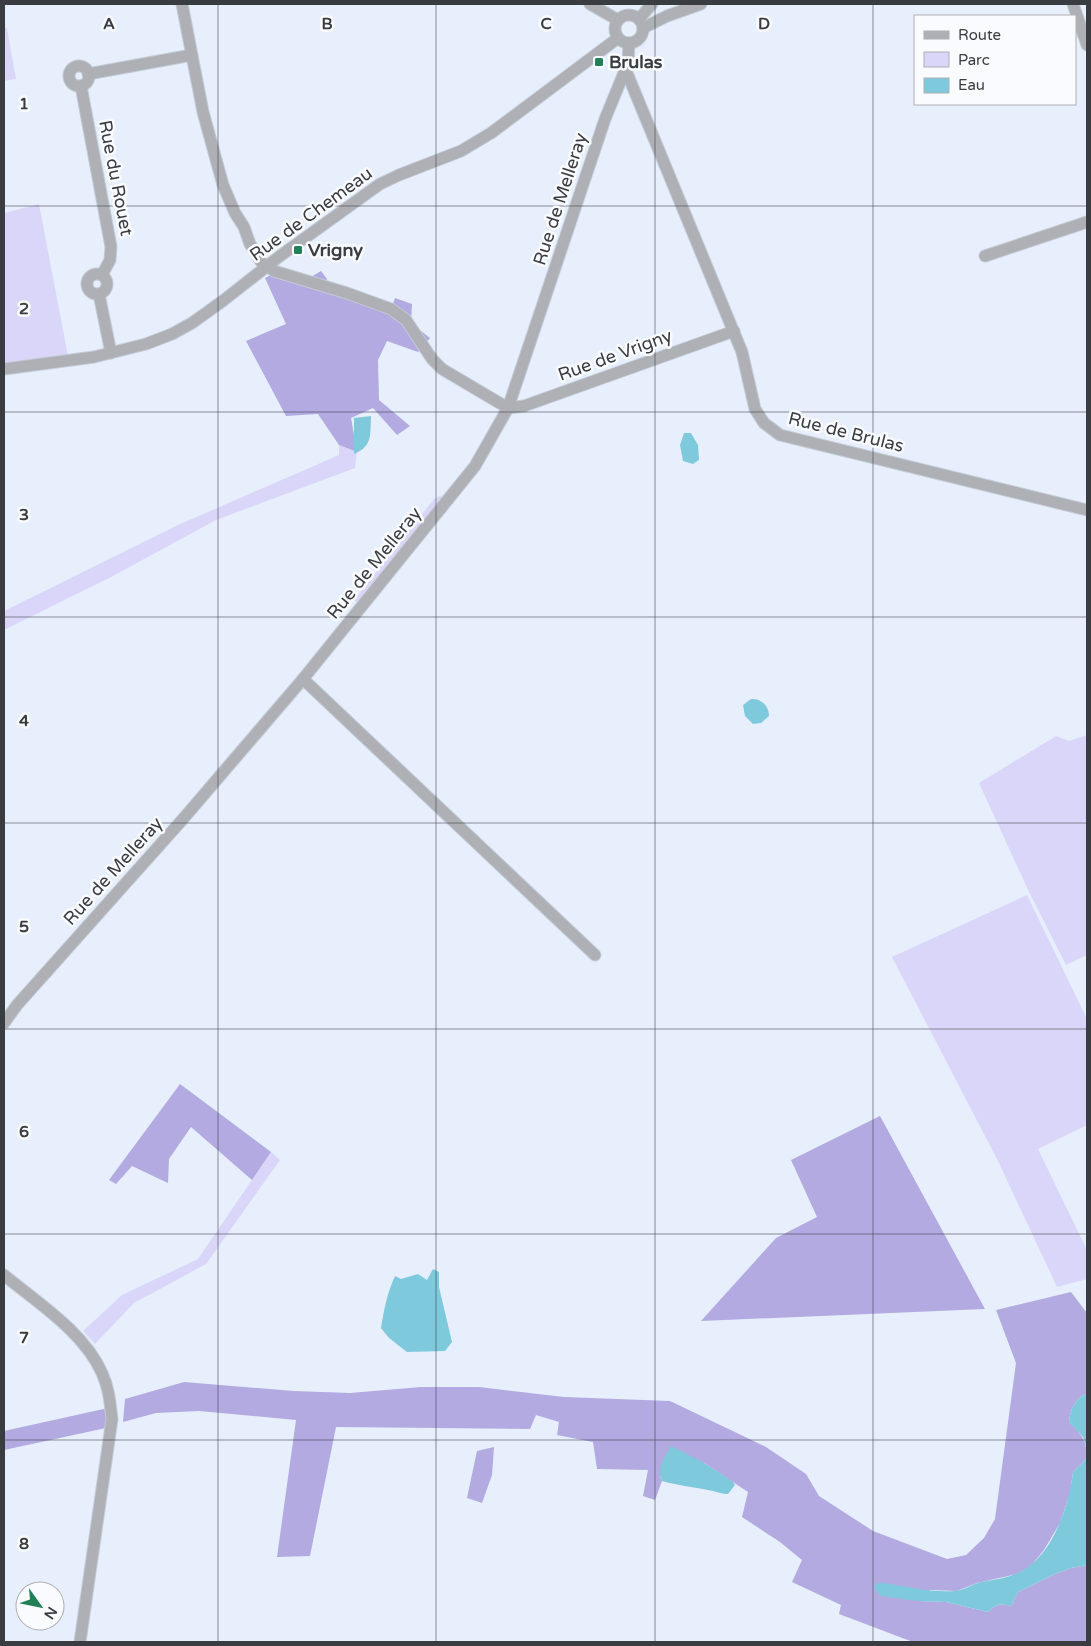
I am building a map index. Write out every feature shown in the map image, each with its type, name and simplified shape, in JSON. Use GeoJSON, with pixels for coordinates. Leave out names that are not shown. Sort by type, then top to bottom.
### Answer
{"type":"FeatureCollection","features":[{"type":"Feature","properties":{"kind":"street"},"geometry":{"type":"LineString","coordinates":[[182,4],[203,112],[223,185],[235,213],[244,227],[250,244],[266,267],[391,309],[406,320],[432,360],[442,369],[508,408]]}},
{"type":"Feature","properties":{"kind":"street"},"geometry":{"type":"LineString","coordinates":[[590,4],[618,20]]}},
{"type":"Feature","properties":{"kind":"street"},"geometry":{"type":"LineString","coordinates":[[641,24],[630,15],[618,20],[615,27],[618,38],[629,43],[638,40],[641,24],[652,4]]}},
{"type":"Feature","properties":{"kind":"street"},"geometry":{"type":"LineString","coordinates":[[680,4],[697,5]]}},
{"type":"Feature","properties":{"kind":"street"},"geometry":{"type":"LineString","coordinates":[[1073,4],[1087,45]]}},
{"type":"Feature","properties":{"kind":"street"},"geometry":{"type":"LineString","coordinates":[[641,24],[697,5]]}},
{"type":"Feature","properties":{"kind":"street","name":"Rue de Chemeau"},"geometry":{"type":"LineString","coordinates":[[4,369],[74,361],[111,353],[146,344],[192,323],[345,208],[380,184],[461,151],[491,133],[618,38]]}},
{"type":"Feature","properties":{"kind":"street","name":"Rue de Melleray"},"geometry":{"type":"LineString","coordinates":[[4,1023],[17,1005],[183,820],[303,679],[475,466],[508,408],[605,119],[628,63],[629,43]]}},
{"type":"Feature","properties":{"kind":"street","name":"Rue du Rouet"},"geometry":{"type":"LineString","coordinates":[[102,275],[110,260],[111,248],[81,86],[74,85],[70,81],[70,71],[74,67],[80,66],[86,69],[88,74],[192,55]]}},
{"type":"Feature","properties":{"kind":"street","name":"Rue de Brulas"},"geometry":{"type":"LineString","coordinates":[[624,72],[627,73],[734,331],[742,352],[755,409],[764,423],[780,435],[1087,510]]}},
{"type":"Feature","properties":{"kind":"street"},"geometry":{"type":"LineString","coordinates":[[81,86],[88,80],[88,74]]}},
{"type":"Feature","properties":{"kind":"street"},"geometry":{"type":"LineString","coordinates":[[985,256],[1087,222]]}},
{"type":"Feature","properties":{"kind":"street","name":"Rue du Rouet"},"geometry":{"type":"LineString","coordinates":[[93,274],[102,275],[107,283],[105,290],[99,294],[90,291],[87,282],[93,274]]}},
{"type":"Feature","properties":{"kind":"street","name":"Rue du Rouet"},"geometry":{"type":"LineString","coordinates":[[99,294],[111,353]]}},
{"type":"Feature","properties":{"kind":"street","name":"Rue de Vrigny"},"geometry":{"type":"LineString","coordinates":[[508,408],[524,406],[734,331]]}},
{"type":"Feature","properties":{"kind":"street"},"geometry":{"type":"LineString","coordinates":[[303,679],[595,955]]}},
{"type":"Feature","properties":{"kind":"street"},"geometry":{"type":"LineString","coordinates":[[4,1275],[66,1326],[87,1348],[102,1373],[109,1393],[112,1419],[80,1642]]}},
{"type":"Feature","properties":{"kind":"green space"},"geometry":{"type":"Polygon","coordinates":[[[4,28],[7,28],[16,79],[4,81],[4,28]]]}},
{"type":"Feature","properties":{"kind":"green space"},"geometry":{"type":"Polygon","coordinates":[[[39,204],[68,356],[4,364],[4,213],[39,204]]]}},
{"type":"Feature","properties":{"kind":"green space"},"geometry":{"type":"Polygon","coordinates":[[[339,445],[357,452],[355,468],[216,520],[113,576],[4,630],[4,611],[178,525],[339,455],[339,445]]]}},
{"type":"Feature","properties":{"kind":"green space"},"geometry":{"type":"Polygon","coordinates":[[[440,496],[444,498],[359,602],[351,600],[358,595],[434,499],[440,496]]]}},
{"type":"Feature","properties":{"kind":"green space"},"geometry":{"type":"Polygon","coordinates":[[[1087,735],[1087,955],[1066,965],[1030,894],[979,783],[1056,736],[1069,741],[1087,735]]]}},
{"type":"Feature","properties":{"kind":"green space"},"geometry":{"type":"Polygon","coordinates":[[[1027,895],[1087,1019],[1087,1125],[1038,1149],[1087,1250],[1087,1279],[1057,1287],[998,1161],[892,957],[1027,895]]]}},
{"type":"Feature","properties":{"kind":"green space"},"geometry":{"type":"Polygon","coordinates":[[[271,1152],[280,1160],[206,1264],[134,1303],[95,1344],[83,1331],[122,1295],[198,1259],[271,1152]]]}},
{"type":"Feature","properties":{"kind":"shaded area"},"geometry":{"type":"Polygon","coordinates":[[[321,271],[327,279],[323,288],[390,312],[395,298],[412,304],[411,323],[430,338],[418,352],[387,341],[378,360],[379,400],[410,426],[397,435],[373,408],[351,418],[357,452],[339,445],[318,414],[286,416],[246,341],[286,324],[265,278],[271,275],[311,277],[321,271]]]}},
{"type":"Feature","properties":{"kind":"shaded area"},"geometry":{"type":"Polygon","coordinates":[[[180,1084],[271,1152],[252,1180],[191,1127],[169,1159],[168,1183],[132,1166],[116,1184],[109,1180],[180,1084]]]}},
{"type":"Feature","properties":{"kind":"shaded area"},"geometry":{"type":"Polygon","coordinates":[[[880,1116],[985,1309],[701,1321],[776,1238],[817,1217],[791,1160],[880,1116]]]}},
{"type":"Feature","properties":{"kind":"shaded area"},"geometry":{"type":"Polygon","coordinates":[[[1071,1292],[1087,1313],[1087,1394],[1079,1398],[1074,1405],[1069,1422],[1077,1430],[1086,1446],[1087,1458],[1073,1472],[1070,1493],[1060,1523],[1044,1550],[1031,1566],[1017,1574],[977,1583],[957,1591],[930,1590],[918,1601],[946,1602],[988,1612],[998,1605],[1011,1606],[1018,1592],[1055,1574],[1087,1565],[1087,1642],[913,1642],[839,1614],[841,1605],[792,1582],[802,1560],[780,1542],[742,1517],[748,1492],[704,1463],[660,1476],[662,1481],[655,1500],[643,1496],[648,1470],[597,1469],[593,1442],[557,1435],[559,1422],[536,1415],[530,1429],[336,1427],[310,1556],[277,1557],[296,1420],[199,1411],[156,1413],[123,1422],[125,1399],[184,1382],[294,1391],[350,1393],[421,1387],[479,1387],[564,1397],[670,1401],[766,1447],[806,1474],[819,1496],[873,1531],[947,1559],[966,1555],[984,1538],[995,1519],[1016,1363],[996,1310],[1071,1292]]]}},
{"type":"Feature","properties":{"kind":"shaded area"},"geometry":{"type":"Polygon","coordinates":[[[108,1408],[106,1428],[4,1450],[4,1431],[108,1408]]]}},
{"type":"Feature","properties":{"kind":"shaded area"},"geometry":{"type":"Polygon","coordinates":[[[494,1447],[492,1475],[482,1503],[467,1498],[477,1451],[494,1447]]]}},
{"type":"Feature","properties":{"kind":"water"},"geometry":{"type":"Polygon","coordinates":[[[371,416],[369,439],[365,447],[354,454],[354,418],[371,416]]]}},
{"type":"Feature","properties":{"kind":"water"},"geometry":{"type":"Polygon","coordinates":[[[684,433],[691,433],[698,445],[699,460],[693,464],[683,461],[680,445],[684,433]]]}},
{"type":"Feature","properties":{"kind":"water"},"geometry":{"type":"Polygon","coordinates":[[[751,699],[761,701],[768,709],[769,716],[761,723],[753,724],[745,716],[743,705],[751,699]]]}},
{"type":"Feature","properties":{"kind":"water"},"geometry":{"type":"Polygon","coordinates":[[[433,1269],[439,1272],[439,1287],[452,1342],[445,1351],[407,1352],[389,1338],[381,1328],[388,1295],[395,1276],[401,1279],[418,1274],[427,1280],[433,1269]]]}},
{"type":"Feature","properties":{"kind":"water"},"geometry":{"type":"Polygon","coordinates":[[[1087,1394],[1087,1449],[1083,1437],[1069,1422],[1074,1405],[1079,1398],[1087,1394]]]}},
{"type":"Feature","properties":{"kind":"water"},"geometry":{"type":"Polygon","coordinates":[[[671,1446],[704,1463],[732,1481],[735,1485],[726,1494],[662,1481],[660,1476],[661,1467],[671,1446]]]}},
{"type":"Feature","properties":{"kind":"water"},"geometry":{"type":"Polygon","coordinates":[[[1087,1458],[1087,1565],[1055,1574],[1018,1592],[1011,1606],[998,1605],[988,1612],[946,1602],[918,1601],[880,1596],[874,1587],[877,1583],[883,1583],[928,1590],[955,1591],[981,1582],[1005,1578],[1030,1566],[1040,1556],[1057,1530],[1068,1500],[1073,1472],[1087,1458]]]}},
{"type":"Feature","properties":{"kind":"place","name":"Brulas"},"geometry":{"type":"Point","coordinates":[599,62]}},
{"type":"Feature","properties":{"kind":"place","name":"Vrigny"},"geometry":{"type":"Point","coordinates":[298,250]}}]}
